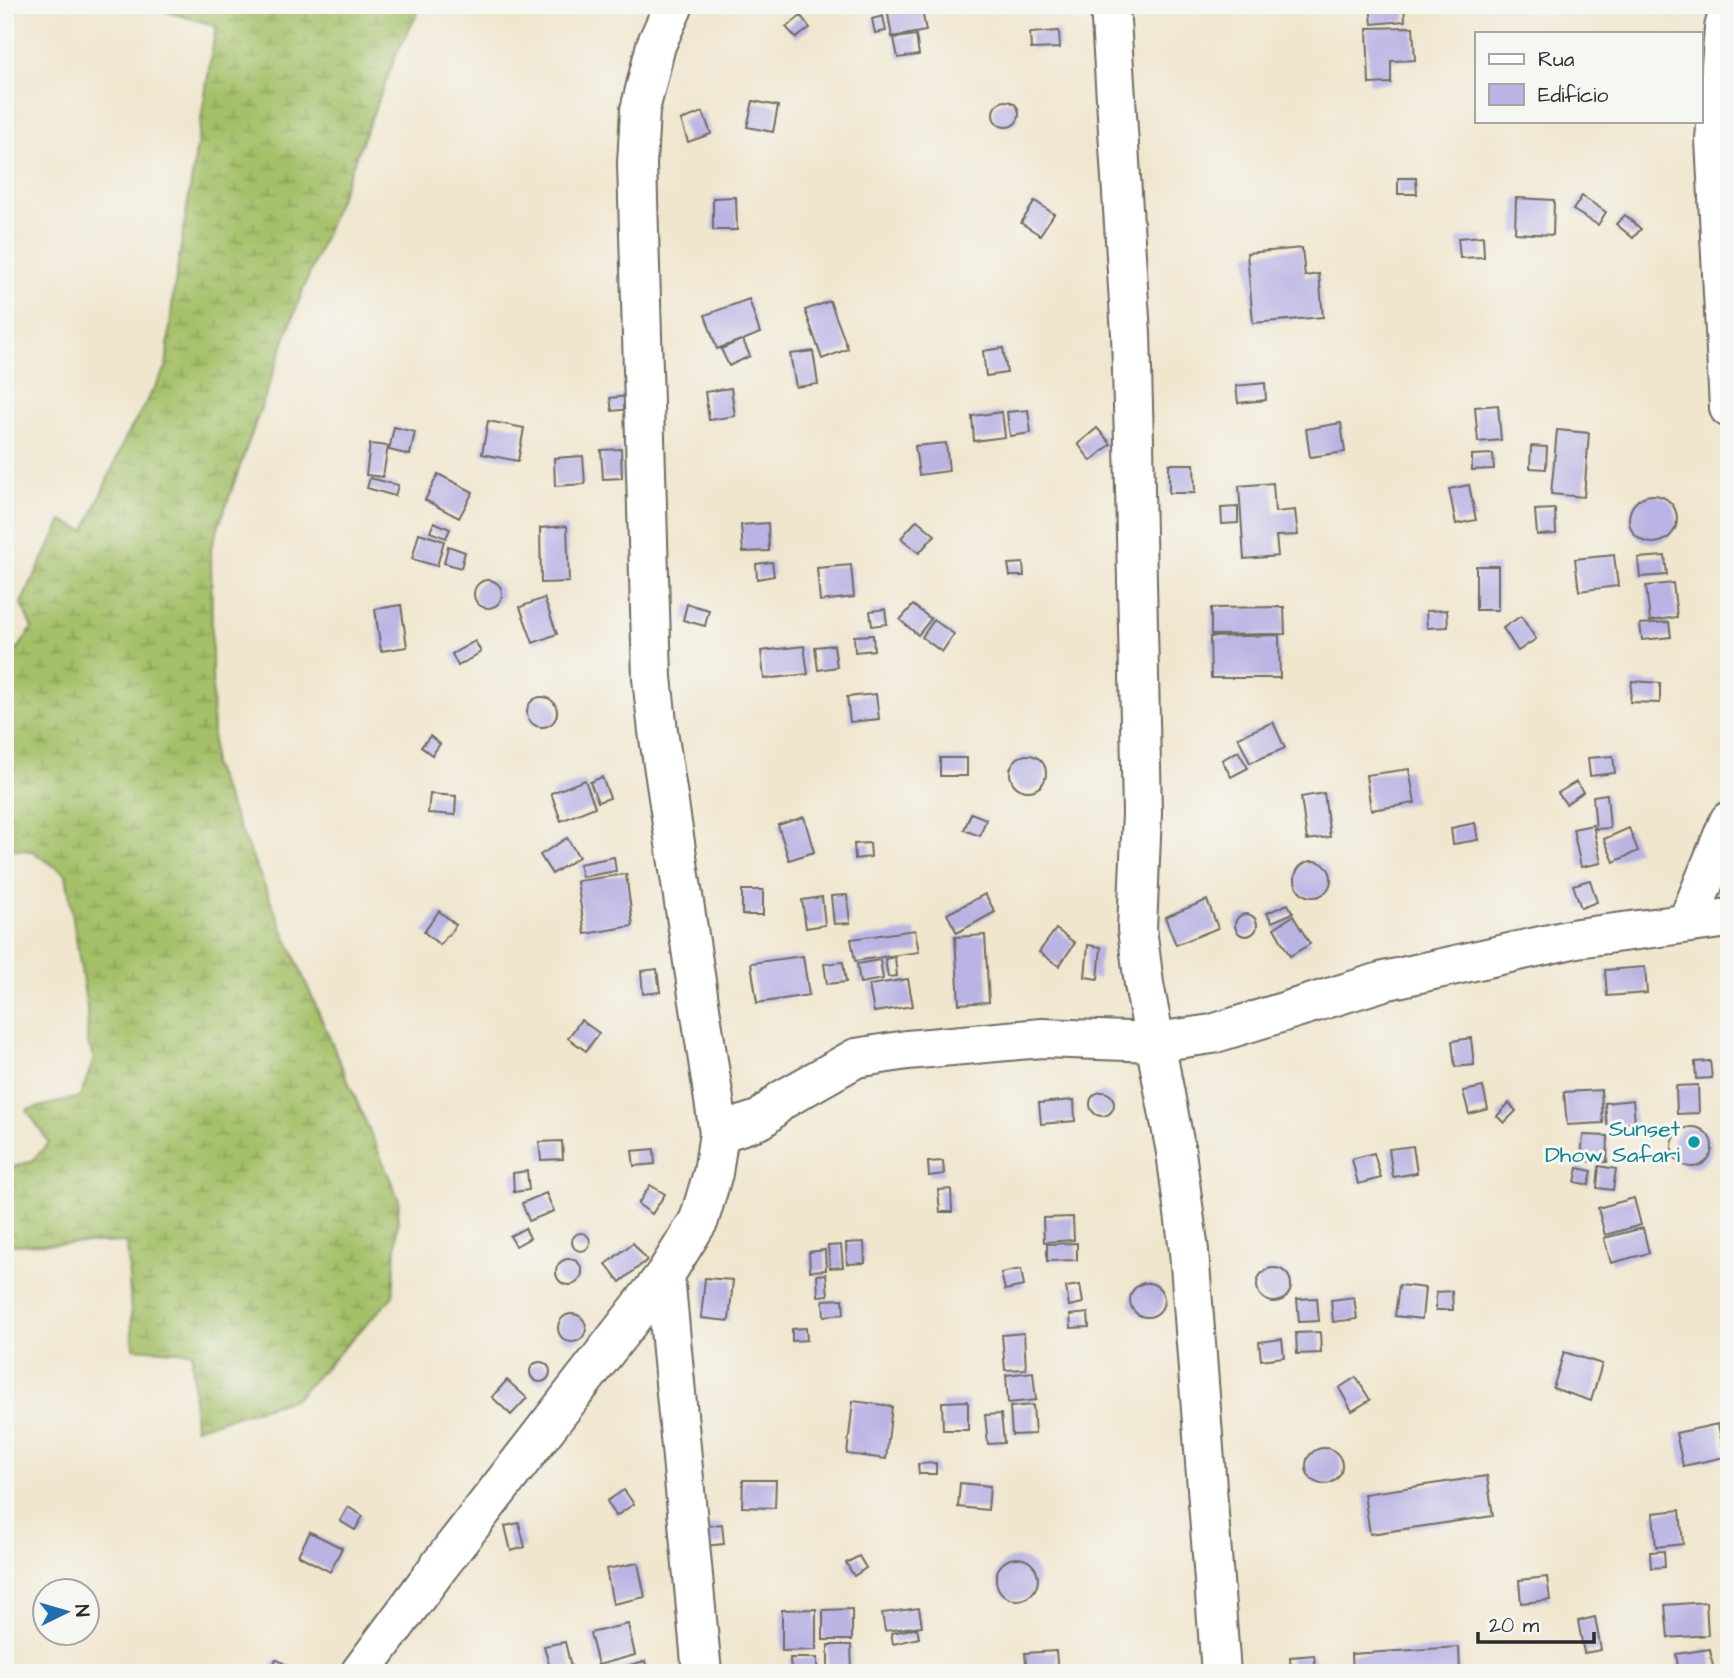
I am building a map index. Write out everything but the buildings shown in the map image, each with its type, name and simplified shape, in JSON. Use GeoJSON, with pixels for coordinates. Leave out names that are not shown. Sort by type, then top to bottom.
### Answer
{"type":"FeatureCollection","features":[{"type":"Feature","properties":{"kind":"street"},"geometry":{"type":"LineString","coordinates":[[360,1673],[440,1565],[665,1275],[699,1220],[713,1173],[719,1133],[652,678],[637,164],[640,110],[656,45],[674,5]]}},
{"type":"Feature","properties":{"kind":"street"},"geometry":{"type":"LineString","coordinates":[[1110,5],[1131,334],[1134,428],[1141,786],[1138,929],[1143,984],[1176,1152],[1189,1251],[1222,1673]]}},
{"type":"Feature","properties":{"kind":"street"},"geometry":{"type":"LineString","coordinates":[[1729,9],[1724,28],[1715,139],[1729,408]]}},
{"type":"Feature","properties":{"kind":"street"},"geometry":{"type":"LineString","coordinates":[[1687,923],[1729,821]]}},
{"type":"Feature","properties":{"kind":"street"},"geometry":{"type":"LineString","coordinates":[[719,1133],[761,1119],[782,1100],[856,1058],[907,1050],[1042,1038],[1156,1042],[1212,1034],[1397,978],[1577,938],[1729,918]]}},
{"type":"Feature","properties":{"kind":"street"},"geometry":{"type":"LineString","coordinates":[[665,1275],[702,1673]]}},
{"type":"Feature","properties":{"kind":"green space"},"geometry":{"type":"Polygon","coordinates":[[[145,5],[422,5],[397,53],[298,303],[211,548],[213,766],[399,1200],[393,1296],[296,1398],[195,1428],[192,1352],[133,1348],[127,1242],[5,1245],[5,1170],[32,1161],[49,1143],[27,1110],[80,1097],[94,1059],[87,1041],[88,1015],[66,874],[32,851],[5,848],[5,659],[18,649],[32,628],[21,603],[62,521],[85,531],[126,437],[166,368],[173,296],[216,26],[145,5]]]}},
{"type":"Feature","properties":{"kind":"place","name":"Sunset Dhow Safari"},"geometry":{"type":"Point","coordinates":[1694,1142]}}]}
